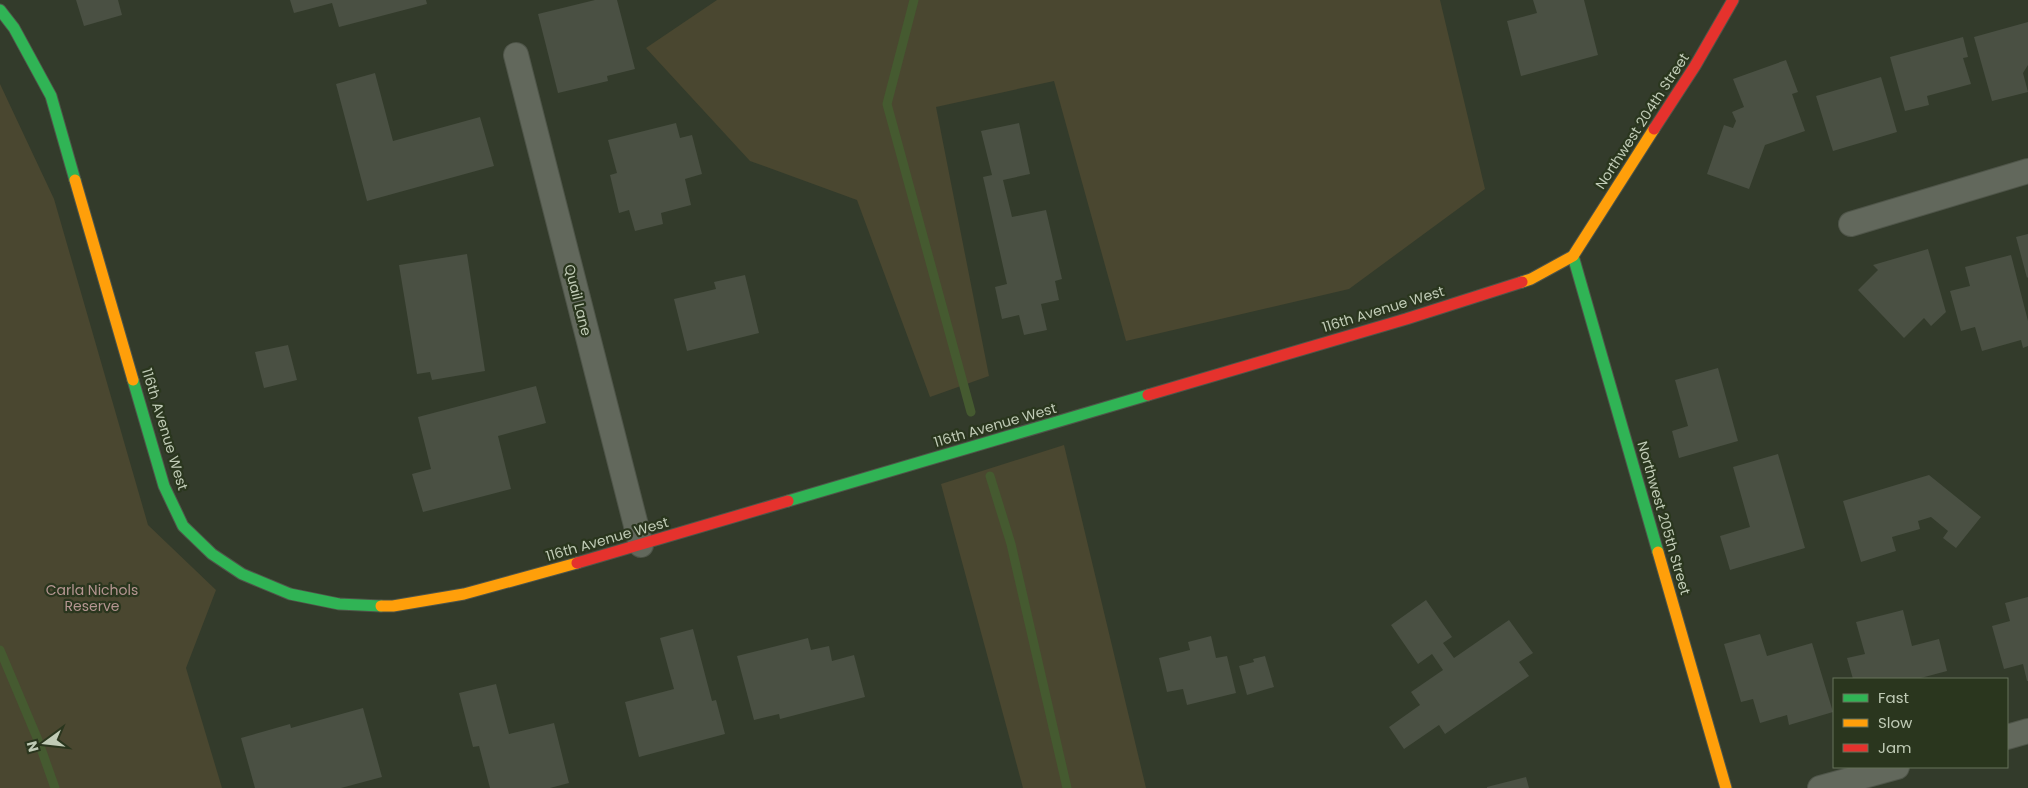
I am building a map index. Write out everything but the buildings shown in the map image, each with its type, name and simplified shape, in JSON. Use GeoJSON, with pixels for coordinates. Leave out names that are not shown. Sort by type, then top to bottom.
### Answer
{"type":"FeatureCollection","features":[{"type":"Feature","properties":{"kind":"street","name":"Northwest 204th Street"},"geometry":{"type":"LineString","coordinates":[[1573,256],[1695,66],[1733,0]]}},
{"type":"Feature","properties":{"kind":"street","name":"116th Avenue West"},"geometry":{"type":"LineString","coordinates":[[0,10],[14,28],[51,96],[164,486],[183,526],[212,554],[242,574],[290,594],[339,604],[393,606],[464,594],[641,545],[1414,316],[1531,278],[1573,256]]}},
{"type":"Feature","properties":{"kind":"street","name":"Quail Lane"},"geometry":{"type":"LineString","coordinates":[[516,55],[641,545]]}},
{"type":"Feature","properties":{"kind":"street"},"geometry":{"type":"LineString","coordinates":[[1851,224],[2028,171]]}},
{"type":"Feature","properties":{"kind":"street","name":"Northwest 205th Street"},"geometry":{"type":"LineString","coordinates":[[1573,256],[1726,788]]}},
{"type":"Feature","properties":{"kind":"street"},"geometry":{"type":"LineString","coordinates":[[2008,737],[2028,731]]}},
{"type":"Feature","properties":{"kind":"street"},"geometry":{"type":"LineString","coordinates":[[1820,788],[1893,768]]}},
{"type":"Feature","properties":{"kind":"green space"},"geometry":{"type":"Polygon","coordinates":[[[717,0],[1440,0],[1485,189],[1349,289],[1126,341],[1054,81],[936,107],[989,376],[930,397],[857,200],[750,161],[646,48],[717,0]]]}},
{"type":"Feature","properties":{"kind":"green space","name":"Carla Nichols Reserve"},"geometry":{"type":"Polygon","coordinates":[[[0,84],[54,199],[148,525],[216,590],[186,668],[222,788],[0,788],[0,84]]]}},
{"type":"Feature","properties":{"kind":"green space"},"geometry":{"type":"Polygon","coordinates":[[[1064,445],[1146,788],[1023,788],[941,484],[1064,445]]]}},
{"type":"Feature","properties":{"kind":"waterway"},"geometry":{"type":"LineString","coordinates":[[914,0],[887,104],[971,412]]}},
{"type":"Feature","properties":{"kind":"waterway"},"geometry":{"type":"LineString","coordinates":[[990,476],[1011,544],[1067,788]]}},
{"type":"Feature","properties":{"kind":"waterway"},"geometry":{"type":"LineString","coordinates":[[0,650],[38,740],[55,788]]}},
{"type":"Feature","properties":{"kind":"traffic: fast"},"geometry":{"type":"LineString","coordinates":[[0,10],[14,28],[51,96],[75,180]]}},
{"type":"Feature","properties":{"kind":"traffic: fast"},"geometry":{"type":"LineString","coordinates":[[1573,256],[1658,552]]}},
{"type":"Feature","properties":{"kind":"traffic: fast"},"geometry":{"type":"LineString","coordinates":[[133,380],[164,486],[183,526],[212,554],[242,574],[290,594],[339,604],[381,606]]}},
{"type":"Feature","properties":{"kind":"traffic: fast"},"geometry":{"type":"LineString","coordinates":[[788,501],[1148,395]]}},
{"type":"Feature","properties":{"kind":"traffic: slow"},"geometry":{"type":"LineString","coordinates":[[1522,282],[1573,256],[1654,129]]}},
{"type":"Feature","properties":{"kind":"traffic: slow"},"geometry":{"type":"LineString","coordinates":[[75,180],[133,380]]}},
{"type":"Feature","properties":{"kind":"traffic: slow"},"geometry":{"type":"LineString","coordinates":[[1658,552],[1726,788]]}},
{"type":"Feature","properties":{"kind":"traffic: slow"},"geometry":{"type":"LineString","coordinates":[[381,606],[393,606],[464,594],[577,563]]}},
{"type":"Feature","properties":{"kind":"traffic: jam"},"geometry":{"type":"LineString","coordinates":[[1654,129],[1695,66],[1733,0]]}},
{"type":"Feature","properties":{"kind":"traffic: jam"},"geometry":{"type":"LineString","coordinates":[[1148,395],[1406,319],[1522,282]]}},
{"type":"Feature","properties":{"kind":"traffic: jam"},"geometry":{"type":"LineString","coordinates":[[577,563],[788,501]]}}]}
